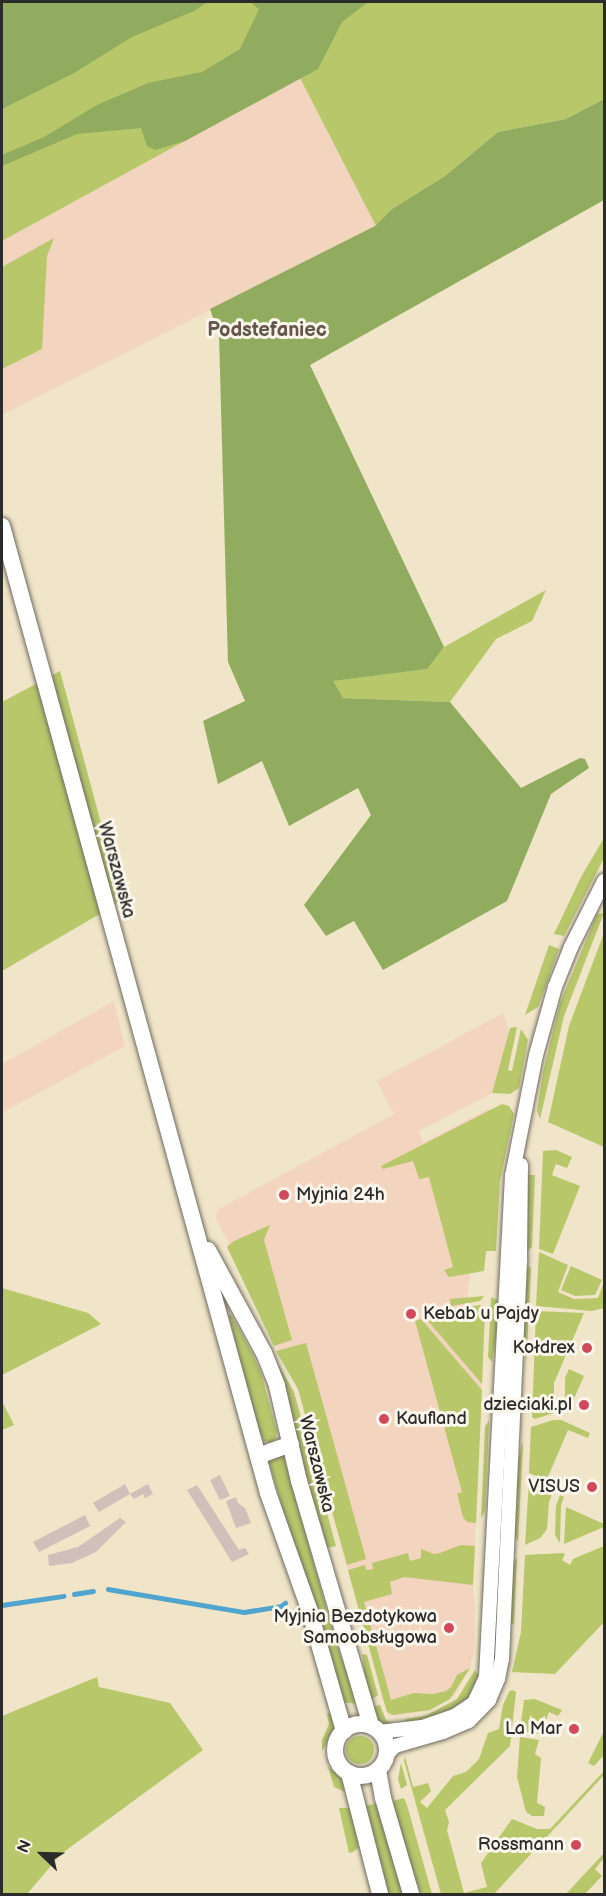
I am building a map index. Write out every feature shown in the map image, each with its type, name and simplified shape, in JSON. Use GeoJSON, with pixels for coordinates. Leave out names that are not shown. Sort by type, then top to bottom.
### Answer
{"type":"FeatureCollection","features":[{"type":"Feature","properties":{"kind":"main road","name":"Warszawska"},"geometry":{"type":"LineString","coordinates":[[2,526],[268,1493],[309,1609],[344,1731]]}},
{"type":"Feature","properties":{"kind":"main road","name":"Warszawska"},"geometry":{"type":"LineString","coordinates":[[194,1224],[264,1353],[277,1386],[332,1600],[375,1729]]}},
{"type":"Feature","properties":{"kind":"main road"},"geometry":{"type":"LineString","coordinates":[[258,1456],[291,1444]]}},
{"type":"Feature","properties":{"kind":"main road"},"geometry":{"type":"LineString","coordinates":[[382,1762],[364,1776],[349,1773],[340,1766],[335,1752],[338,1738],[354,1725],[375,1729],[386,1745],[382,1762],[383,1798],[411,1894]]}},
{"type":"Feature","properties":{"kind":"main road"},"geometry":{"type":"LineString","coordinates":[[349,1773],[380,1894]]}},
{"type":"Feature","properties":{"kind":"street"},"geometry":{"type":"LineString","coordinates":[[375,1729],[422,1726],[456,1715],[474,1703],[486,1677],[510,1188],[538,1047],[555,987],[571,947],[604,881]]}},
{"type":"Feature","properties":{"kind":"street"},"geometry":{"type":"LineString","coordinates":[[382,1762],[395,1746],[458,1727],[474,1716],[493,1693],[501,1666],[520,1258],[521,1132]]}},
{"type":"Feature","properties":{"kind":"shaded area"},"geometry":{"type":"Polygon","coordinates":[[[300,78],[376,226],[2,415],[2,241],[300,78]]]}},
{"type":"Feature","properties":{"kind":"shaded area"},"geometry":{"type":"Polygon","coordinates":[[[114,1001],[125,1046],[2,1113],[2,1064],[114,1001]]]}},
{"type":"Feature","properties":{"kind":"shaded area"},"geometry":{"type":"Polygon","coordinates":[[[503,1013],[509,1032],[492,1093],[419,1131],[423,1143],[489,1109],[467,1298],[468,1306],[480,1305],[485,1310],[473,1587],[474,1651],[470,1668],[455,1695],[430,1710],[396,1716],[387,1712],[384,1702],[298,1389],[227,1247],[229,1243],[216,1219],[217,1210],[394,1114],[377,1081],[503,1013]]]}},
{"type":"Feature","properties":{"kind":"shaded area"},"geometry":{"type":"Polygon","coordinates":[[[220,1475],[230,1496],[220,1500],[210,1480],[220,1475]]]}},
{"type":"Feature","properties":{"kind":"shaded area"},"geometry":{"type":"Polygon","coordinates":[[[125,1484],[130,1494],[99,1512],[93,1503],[125,1484]]]}},
{"type":"Feature","properties":{"kind":"shaded area"},"geometry":{"type":"Polygon","coordinates":[[[148,1484],[153,1494],[145,1498],[143,1494],[134,1499],[130,1494],[148,1484]]]}},
{"type":"Feature","properties":{"kind":"shaded area"},"geometry":{"type":"Polygon","coordinates":[[[197,1485],[239,1550],[245,1548],[249,1554],[232,1562],[187,1490],[197,1485]]]}},
{"type":"Feature","properties":{"kind":"shaded area"},"geometry":{"type":"Polygon","coordinates":[[[236,1497],[238,1503],[245,1508],[251,1523],[236,1528],[226,1501],[236,1497]]]}},
{"type":"Feature","properties":{"kind":"shaded area"},"geometry":{"type":"Polygon","coordinates":[[[85,1515],[90,1526],[39,1552],[33,1542],[85,1515]]]}},
{"type":"Feature","properties":{"kind":"shaded area"},"geometry":{"type":"Polygon","coordinates":[[[120,1518],[126,1522],[96,1552],[72,1563],[49,1566],[48,1555],[78,1547],[120,1518]]]}},
{"type":"Feature","properties":{"kind":"green space"},"geometry":{"type":"Polygon","coordinates":[[[2,2],[604,2],[604,99],[566,119],[498,132],[445,176],[392,209],[376,226],[300,78],[2,241],[2,2]]]}},
{"type":"Feature","properties":{"kind":"green space"},"geometry":{"type":"Polygon","coordinates":[[[2,2],[208,2],[194,11],[132,37],[74,73],[2,109],[2,2]]]}},
{"type":"Feature","properties":{"kind":"green space"},"geometry":{"type":"Polygon","coordinates":[[[250,2],[368,2],[342,22],[318,69],[185,141],[155,150],[147,146],[141,128],[77,134],[2,166],[2,155],[44,137],[97,105],[148,83],[202,72],[240,49],[259,9],[250,2]]]}},
{"type":"Feature","properties":{"kind":"green space"},"geometry":{"type":"Polygon","coordinates":[[[604,99],[604,200],[310,365],[444,647],[427,669],[333,681],[343,698],[450,702],[521,788],[580,758],[585,759],[589,768],[551,794],[507,901],[383,970],[354,921],[326,936],[304,905],[371,815],[358,788],[289,826],[262,761],[218,784],[203,721],[245,701],[228,662],[219,335],[210,309],[375,226],[392,209],[445,176],[498,132],[566,119],[604,99]]]}},
{"type":"Feature","properties":{"kind":"green space"},"geometry":{"type":"Polygon","coordinates":[[[54,238],[47,256],[42,349],[2,369],[2,267],[54,238]]]}},
{"type":"Feature","properties":{"kind":"green space"},"geometry":{"type":"Polygon","coordinates":[[[546,590],[532,621],[496,639],[450,702],[343,698],[332,681],[426,669],[444,647],[546,590]]]}},
{"type":"Feature","properties":{"kind":"green space"},"geometry":{"type":"Polygon","coordinates":[[[60,671],[122,901],[2,971],[2,702],[60,671]]]}},
{"type":"Feature","properties":{"kind":"green space"},"geometry":{"type":"Polygon","coordinates":[[[604,838],[604,858],[564,936],[554,934],[581,877],[604,838]]]}},
{"type":"Feature","properties":{"kind":"green space"},"geometry":{"type":"Polygon","coordinates":[[[604,913],[564,1016],[540,1119],[537,1110],[543,1072],[560,1003],[597,914],[604,913]]]}},
{"type":"Feature","properties":{"kind":"green space"},"geometry":{"type":"Polygon","coordinates":[[[604,933],[604,1147],[548,1122],[569,1026],[604,933]]]}},
{"type":"Feature","properties":{"kind":"green space"},"geometry":{"type":"Polygon","coordinates":[[[549,945],[559,949],[538,1007],[525,1015],[549,945]]]}},
{"type":"Feature","properties":{"kind":"green space"},"geometry":{"type":"Polygon","coordinates":[[[517,1027],[508,1070],[512,1071],[521,1029],[528,1040],[519,1088],[510,1094],[492,1093],[510,1028],[517,1027]]]}},
{"type":"Feature","properties":{"kind":"green space"},"geometry":{"type":"Polygon","coordinates":[[[502,1104],[509,1106],[514,1114],[500,1181],[496,1251],[486,1251],[484,1271],[449,1277],[444,1270],[453,1267],[429,1177],[419,1179],[413,1161],[383,1169],[381,1166],[502,1104]]]}},
{"type":"Feature","properties":{"kind":"green space"},"geometry":{"type":"Polygon","coordinates":[[[556,1150],[572,1157],[567,1168],[556,1164],[552,1175],[580,1186],[553,1254],[539,1249],[543,1151],[556,1150]]]}},
{"type":"Feature","properties":{"kind":"green space"},"geometry":{"type":"Polygon","coordinates":[[[527,1175],[535,1175],[532,1247],[524,1253],[527,1175]]]}},
{"type":"Feature","properties":{"kind":"green space"},"geometry":{"type":"Polygon","coordinates":[[[270,1225],[264,1240],[292,1340],[274,1346],[227,1247],[234,1241],[270,1225]]]}},
{"type":"Feature","properties":{"kind":"green space"},"geometry":{"type":"Polygon","coordinates":[[[539,1252],[568,1265],[558,1292],[574,1299],[598,1298],[604,1282],[604,1308],[592,1311],[536,1306],[539,1252]]]}},
{"type":"Feature","properties":{"kind":"green space"},"geometry":{"type":"Polygon","coordinates":[[[524,1262],[531,1268],[529,1309],[522,1308],[524,1262]]]}},
{"type":"Feature","properties":{"kind":"green space"},"geometry":{"type":"Polygon","coordinates":[[[571,1266],[602,1280],[595,1295],[575,1296],[561,1290],[571,1266]]]}},
{"type":"Feature","properties":{"kind":"green space"},"geometry":{"type":"Polygon","coordinates":[[[2,1288],[88,1313],[101,1324],[2,1375],[2,1288]]]}},
{"type":"Feature","properties":{"kind":"green space"},"geometry":{"type":"Polygon","coordinates":[[[484,1296],[480,1301],[451,1306],[450,1299],[484,1296]]]}},
{"type":"Feature","properties":{"kind":"green space"},"geometry":{"type":"Polygon","coordinates":[[[491,1297],[497,1300],[501,1309],[492,1362],[488,1357],[491,1297]]]}},
{"type":"Feature","properties":{"kind":"green space"},"geometry":{"type":"Polygon","coordinates":[[[480,1305],[485,1310],[482,1384],[428,1321],[453,1314],[453,1310],[480,1305]]]}},
{"type":"Feature","properties":{"kind":"green space"},"geometry":{"type":"Polygon","coordinates":[[[536,1311],[584,1313],[554,1383],[554,1413],[535,1419],[532,1417],[536,1311]]]}},
{"type":"Feature","properties":{"kind":"green space"},"geometry":{"type":"Polygon","coordinates":[[[228,1314],[232,1316],[262,1376],[277,1432],[276,1439],[271,1443],[264,1441],[260,1435],[228,1314]]]}},
{"type":"Feature","properties":{"kind":"green space"},"geometry":{"type":"Polygon","coordinates":[[[522,1315],[529,1315],[526,1360],[521,1331],[522,1315]]]}},
{"type":"Feature","properties":{"kind":"green space"},"geometry":{"type":"Polygon","coordinates":[[[421,1319],[482,1390],[476,1523],[467,1522],[463,1517],[457,1494],[462,1492],[415,1321],[421,1319]]]}},
{"type":"Feature","properties":{"kind":"green space"},"geometry":{"type":"Polygon","coordinates":[[[306,1343],[366,1559],[347,1565],[298,1389],[276,1351],[306,1343]]]}},
{"type":"Feature","properties":{"kind":"green space"},"geometry":{"type":"Polygon","coordinates":[[[271,1352],[294,1392],[336,1546],[327,1548],[271,1352]]]}},
{"type":"Feature","properties":{"kind":"green space"},"geometry":{"type":"Polygon","coordinates":[[[569,1369],[584,1376],[569,1410],[565,1408],[565,1378],[569,1369]]]}},
{"type":"Feature","properties":{"kind":"green space"},"geometry":{"type":"Polygon","coordinates":[[[2,1401],[14,1425],[2,1430],[2,1401]]]}},
{"type":"Feature","properties":{"kind":"green space"},"geometry":{"type":"Polygon","coordinates":[[[553,1420],[561,1420],[590,1433],[588,1438],[568,1430],[547,1479],[556,1484],[529,1473],[531,1427],[553,1420]]]}},
{"type":"Feature","properties":{"kind":"green space"},"geometry":{"type":"Polygon","coordinates":[[[489,1421],[485,1510],[481,1519],[485,1426],[489,1421]]]}},
{"type":"Feature","properties":{"kind":"green space"},"geometry":{"type":"Polygon","coordinates":[[[522,1443],[518,1541],[512,1531],[515,1478],[522,1443]]]}},
{"type":"Feature","properties":{"kind":"green space"},"geometry":{"type":"Polygon","coordinates":[[[283,1454],[337,1646],[358,1704],[342,1702],[292,1541],[269,1462],[269,1458],[283,1454]]]}},
{"type":"Feature","properties":{"kind":"green space"},"geometry":{"type":"Polygon","coordinates":[[[529,1480],[553,1492],[549,1502],[547,1529],[540,1538],[525,1545],[529,1480]]]}},
{"type":"Feature","properties":{"kind":"green space"},"geometry":{"type":"Polygon","coordinates":[[[560,1495],[564,1497],[561,1505],[560,1543],[555,1535],[556,1506],[560,1495]]]}},
{"type":"Feature","properties":{"kind":"green space"},"geometry":{"type":"Polygon","coordinates":[[[566,1507],[604,1524],[604,1527],[564,1544],[566,1507]]]}},
{"type":"Feature","properties":{"kind":"green space"},"geometry":{"type":"Polygon","coordinates":[[[461,1545],[475,1546],[473,1585],[404,1577],[390,1582],[392,1594],[364,1602],[391,1700],[414,1693],[433,1694],[446,1691],[451,1687],[457,1675],[470,1668],[450,1699],[430,1710],[392,1715],[387,1712],[348,1570],[365,1565],[366,1570],[373,1569],[372,1563],[408,1553],[410,1561],[421,1558],[421,1549],[434,1554],[461,1545]]]}},
{"type":"Feature","properties":{"kind":"green space"},"geometry":{"type":"Polygon","coordinates":[[[604,1546],[604,1622],[555,1674],[512,1672],[521,1632],[525,1555],[563,1553],[565,1554],[562,1560],[570,1565],[573,1559],[604,1546]]]}},
{"type":"Feature","properties":{"kind":"green space"},"geometry":{"type":"Polygon","coordinates":[[[517,1558],[514,1624],[508,1623],[513,1563],[517,1558]]]}},
{"type":"Feature","properties":{"kind":"green space"},"geometry":{"type":"Polygon","coordinates":[[[362,1654],[367,1655],[378,1695],[368,1702],[362,1654]]]}},
{"type":"Feature","properties":{"kind":"green space"},"geometry":{"type":"Polygon","coordinates":[[[475,1670],[480,1678],[478,1688],[462,1707],[426,1722],[403,1723],[406,1719],[427,1715],[457,1699],[475,1670]]]}},
{"type":"Feature","properties":{"kind":"green space"},"geometry":{"type":"Polygon","coordinates":[[[97,1677],[99,1687],[170,1703],[203,1750],[61,1854],[27,1894],[2,1894],[2,1716],[97,1677]]]}},
{"type":"Feature","properties":{"kind":"green space"},"geometry":{"type":"Polygon","coordinates":[[[512,1690],[516,1692],[510,1746],[445,1810],[449,1822],[447,1830],[464,1893],[487,1887],[481,1863],[512,1819],[537,1829],[550,1829],[604,1771],[604,1775],[494,1894],[441,1894],[404,1761],[405,1756],[413,1787],[428,1783],[431,1791],[420,1802],[427,1808],[453,1776],[466,1772],[479,1759],[488,1733],[499,1729],[503,1705],[512,1690]]]}},
{"type":"Feature","properties":{"kind":"green space"},"geometry":{"type":"Polygon","coordinates":[[[535,1699],[562,1710],[558,1716],[549,1712],[541,1734],[520,1731],[524,1700],[535,1699]]]}},
{"type":"Feature","properties":{"kind":"green space"},"geometry":{"type":"Polygon","coordinates":[[[380,1705],[386,1720],[395,1724],[387,1726],[374,1717],[370,1708],[380,1705]]]}},
{"type":"Feature","properties":{"kind":"green space"},"geometry":{"type":"Polygon","coordinates":[[[336,1711],[336,1728],[322,1751],[322,1740],[329,1724],[327,1714],[336,1711]]]}},
{"type":"Feature","properties":{"kind":"green space"},"geometry":{"type":"Polygon","coordinates":[[[604,1731],[604,1755],[594,1766],[588,1763],[604,1731]]]}},
{"type":"Feature","properties":{"kind":"green space"},"geometry":{"type":"Polygon","coordinates":[[[360,1736],[370,1740],[374,1750],[370,1760],[360,1764],[350,1760],[346,1750],[350,1740],[360,1736]]]}},
{"type":"Feature","properties":{"kind":"green space"},"geometry":{"type":"Polygon","coordinates":[[[520,1737],[539,1740],[535,1754],[541,1758],[537,1803],[545,1807],[544,1816],[532,1816],[526,1812],[517,1777],[520,1737]]]}},
{"type":"Feature","properties":{"kind":"green space"},"geometry":{"type":"Polygon","coordinates":[[[401,1763],[407,1785],[401,1789],[398,1779],[401,1763]]]}},
{"type":"Feature","properties":{"kind":"green space"},"geometry":{"type":"Polygon","coordinates":[[[328,1767],[343,1778],[350,1794],[334,1787],[328,1767]]]}},
{"type":"Feature","properties":{"kind":"green space"},"geometry":{"type":"Polygon","coordinates":[[[404,1798],[432,1894],[421,1894],[389,1802],[404,1798]]]}},
{"type":"Feature","properties":{"kind":"green space"},"geometry":{"type":"Polygon","coordinates":[[[380,1803],[406,1894],[388,1894],[364,1806],[380,1803]]]}},
{"type":"Feature","properties":{"kind":"green space"},"geometry":{"type":"Polygon","coordinates":[[[339,1808],[353,1808],[359,1847],[353,1852],[349,1853],[339,1808]]]}},
{"type":"Feature","properties":{"kind":"green space"},"geometry":{"type":"Polygon","coordinates":[[[604,1853],[604,1858],[595,1869],[602,1876],[585,1894],[566,1894],[604,1853]]]}},
{"type":"Feature","properties":{"kind":"waterway"},"geometry":{"type":"LineString","coordinates":[[108,1589],[244,1612],[281,1606],[285,1603]]}},
{"type":"Feature","properties":{"kind":"waterway"},"geometry":{"type":"LineString","coordinates":[[74,1594],[93,1591]]}},
{"type":"Feature","properties":{"kind":"waterway"},"geometry":{"type":"LineString","coordinates":[[2,1605],[63,1596]]}},
{"type":"Feature","properties":{"kind":"place","name":"Myjnia 24h"},"geometry":{"type":"Point","coordinates":[284,1195]}},
{"type":"Feature","properties":{"kind":"place","name":"Kebab u Pajdy"},"geometry":{"type":"Point","coordinates":[411,1314]}},
{"type":"Feature","properties":{"kind":"place","name":"Kołdrex"},"geometry":{"type":"Point","coordinates":[587,1348]}},
{"type":"Feature","properties":{"kind":"place","name":"dzieciaki.pl"},"geometry":{"type":"Point","coordinates":[584,1405]}},
{"type":"Feature","properties":{"kind":"place","name":"Kaufland"},"geometry":{"type":"Point","coordinates":[384,1419]}},
{"type":"Feature","properties":{"kind":"place","name":"VISUS"},"geometry":{"type":"Point","coordinates":[592,1487]}},
{"type":"Feature","properties":{"kind":"place","name":"Myjnia Bezdotykowa Samoobsługowa"},"geometry":{"type":"Point","coordinates":[449,1628]}},
{"type":"Feature","properties":{"kind":"place","name":"La Mar"},"geometry":{"type":"Point","coordinates":[574,1729]}},
{"type":"Feature","properties":{"kind":"place","name":"Rossmann"},"geometry":{"type":"Point","coordinates":[576,1845]}},
{"type":"Feature","properties":{"kind":"district","name":"Podstefaniec"},"geometry":{"type":"Point","coordinates":[267,330]}}]}
